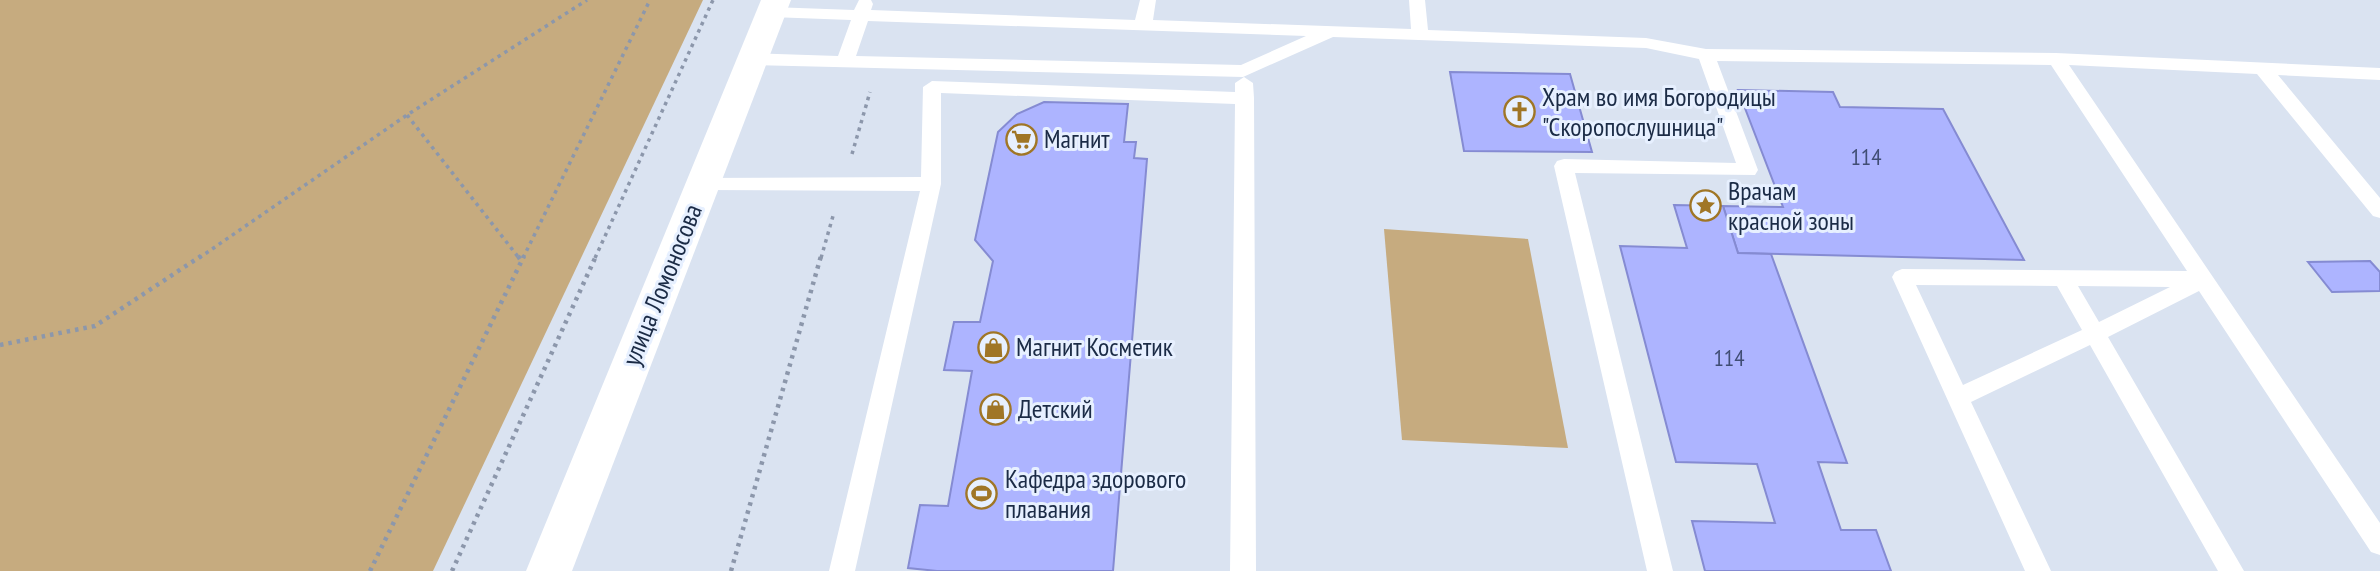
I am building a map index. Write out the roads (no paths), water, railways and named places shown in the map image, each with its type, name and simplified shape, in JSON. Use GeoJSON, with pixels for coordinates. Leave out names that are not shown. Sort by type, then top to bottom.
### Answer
{"type":"FeatureCollection","features":[{"type":"Feature","properties":{"kind":"main road","name":"улица Ломоносова"},"geometry":{"type":"LineString","coordinates":[[549,571],[773,6]]}},
{"type":"Feature","properties":{"kind":"lane"},"geometry":{"type":"LineString","coordinates":[[1143,25],[1148,0]]}},
{"type":"Feature","properties":{"kind":"lane"},"geometry":{"type":"LineString","coordinates":[[1417,0],[1420,35]]}},
{"type":"Feature","properties":{"kind":"lane"},"geometry":{"type":"LineString","coordinates":[[773,6],[864,7],[1143,25],[1646,43],[1706,55],[2056,59],[2380,74]]}},
{"type":"Feature","properties":{"kind":"lane"},"geometry":{"type":"LineString","coordinates":[[845,61],[864,7]]}},
{"type":"Feature","properties":{"kind":"lane"},"geometry":{"type":"LineString","coordinates":[[751,59],[1243,71],[1331,32]]}},
{"type":"Feature","properties":{"kind":"lane"},"geometry":{"type":"LineString","coordinates":[[1660,571],[1564,166],[1748,170],[1706,55]]}},
{"type":"Feature","properties":{"kind":"lane"},"geometry":{"type":"LineString","coordinates":[[2056,59],[2380,544]]}},
{"type":"Feature","properties":{"kind":"lane"},"geometry":{"type":"LineString","coordinates":[[2263,69],[2380,211]]}},
{"type":"Feature","properties":{"kind":"lane"},"geometry":{"type":"LineString","coordinates":[[1243,71],[1243,571]]}},
{"type":"Feature","properties":{"kind":"lane"},"geometry":{"type":"LineString","coordinates":[[842,571],[931,184],[932,87],[1245,98]]}},
{"type":"Feature","properties":{"kind":"lane"},"geometry":{"type":"LineString","coordinates":[[2356,181],[2380,184]]}},
{"type":"Feature","properties":{"kind":"lane"},"geometry":{"type":"LineString","coordinates":[[702,183],[931,184]]}},
{"type":"Feature","properties":{"kind":"lane"},"geometry":{"type":"LineString","coordinates":[[2038,571],[1902,278],[2204,279]]}},
{"type":"Feature","properties":{"kind":"lane"},"geometry":{"type":"LineString","coordinates":[[1957,398],[2204,279]]}},
{"type":"Feature","properties":{"kind":"lane"},"geometry":{"type":"LineString","coordinates":[[2064,280],[2231,571]]}},
{"type":"Feature","properties":{"kind":"place","name":"Храм во имя Богородицы \"Скоропослушница\""},"geometry":{"type":"Point","coordinates":[1519,112]}},
{"type":"Feature","properties":{"kind":"place","name":"Магнит"},"geometry":{"type":"Point","coordinates":[1021,139]}},
{"type":"Feature","properties":{"kind":"place","name":"Врачам красной зоны"},"geometry":{"type":"Point","coordinates":[1705,206]}},
{"type":"Feature","properties":{"kind":"place","name":"Магнит Косметик"},"geometry":{"type":"Point","coordinates":[993,347]}},
{"type":"Feature","properties":{"kind":"place","name":"Детский"},"geometry":{"type":"Point","coordinates":[995,409]}},
{"type":"Feature","properties":{"kind":"place","name":"Кафедра здорового плавания"},"geometry":{"type":"Point","coordinates":[982,494]}}]}
